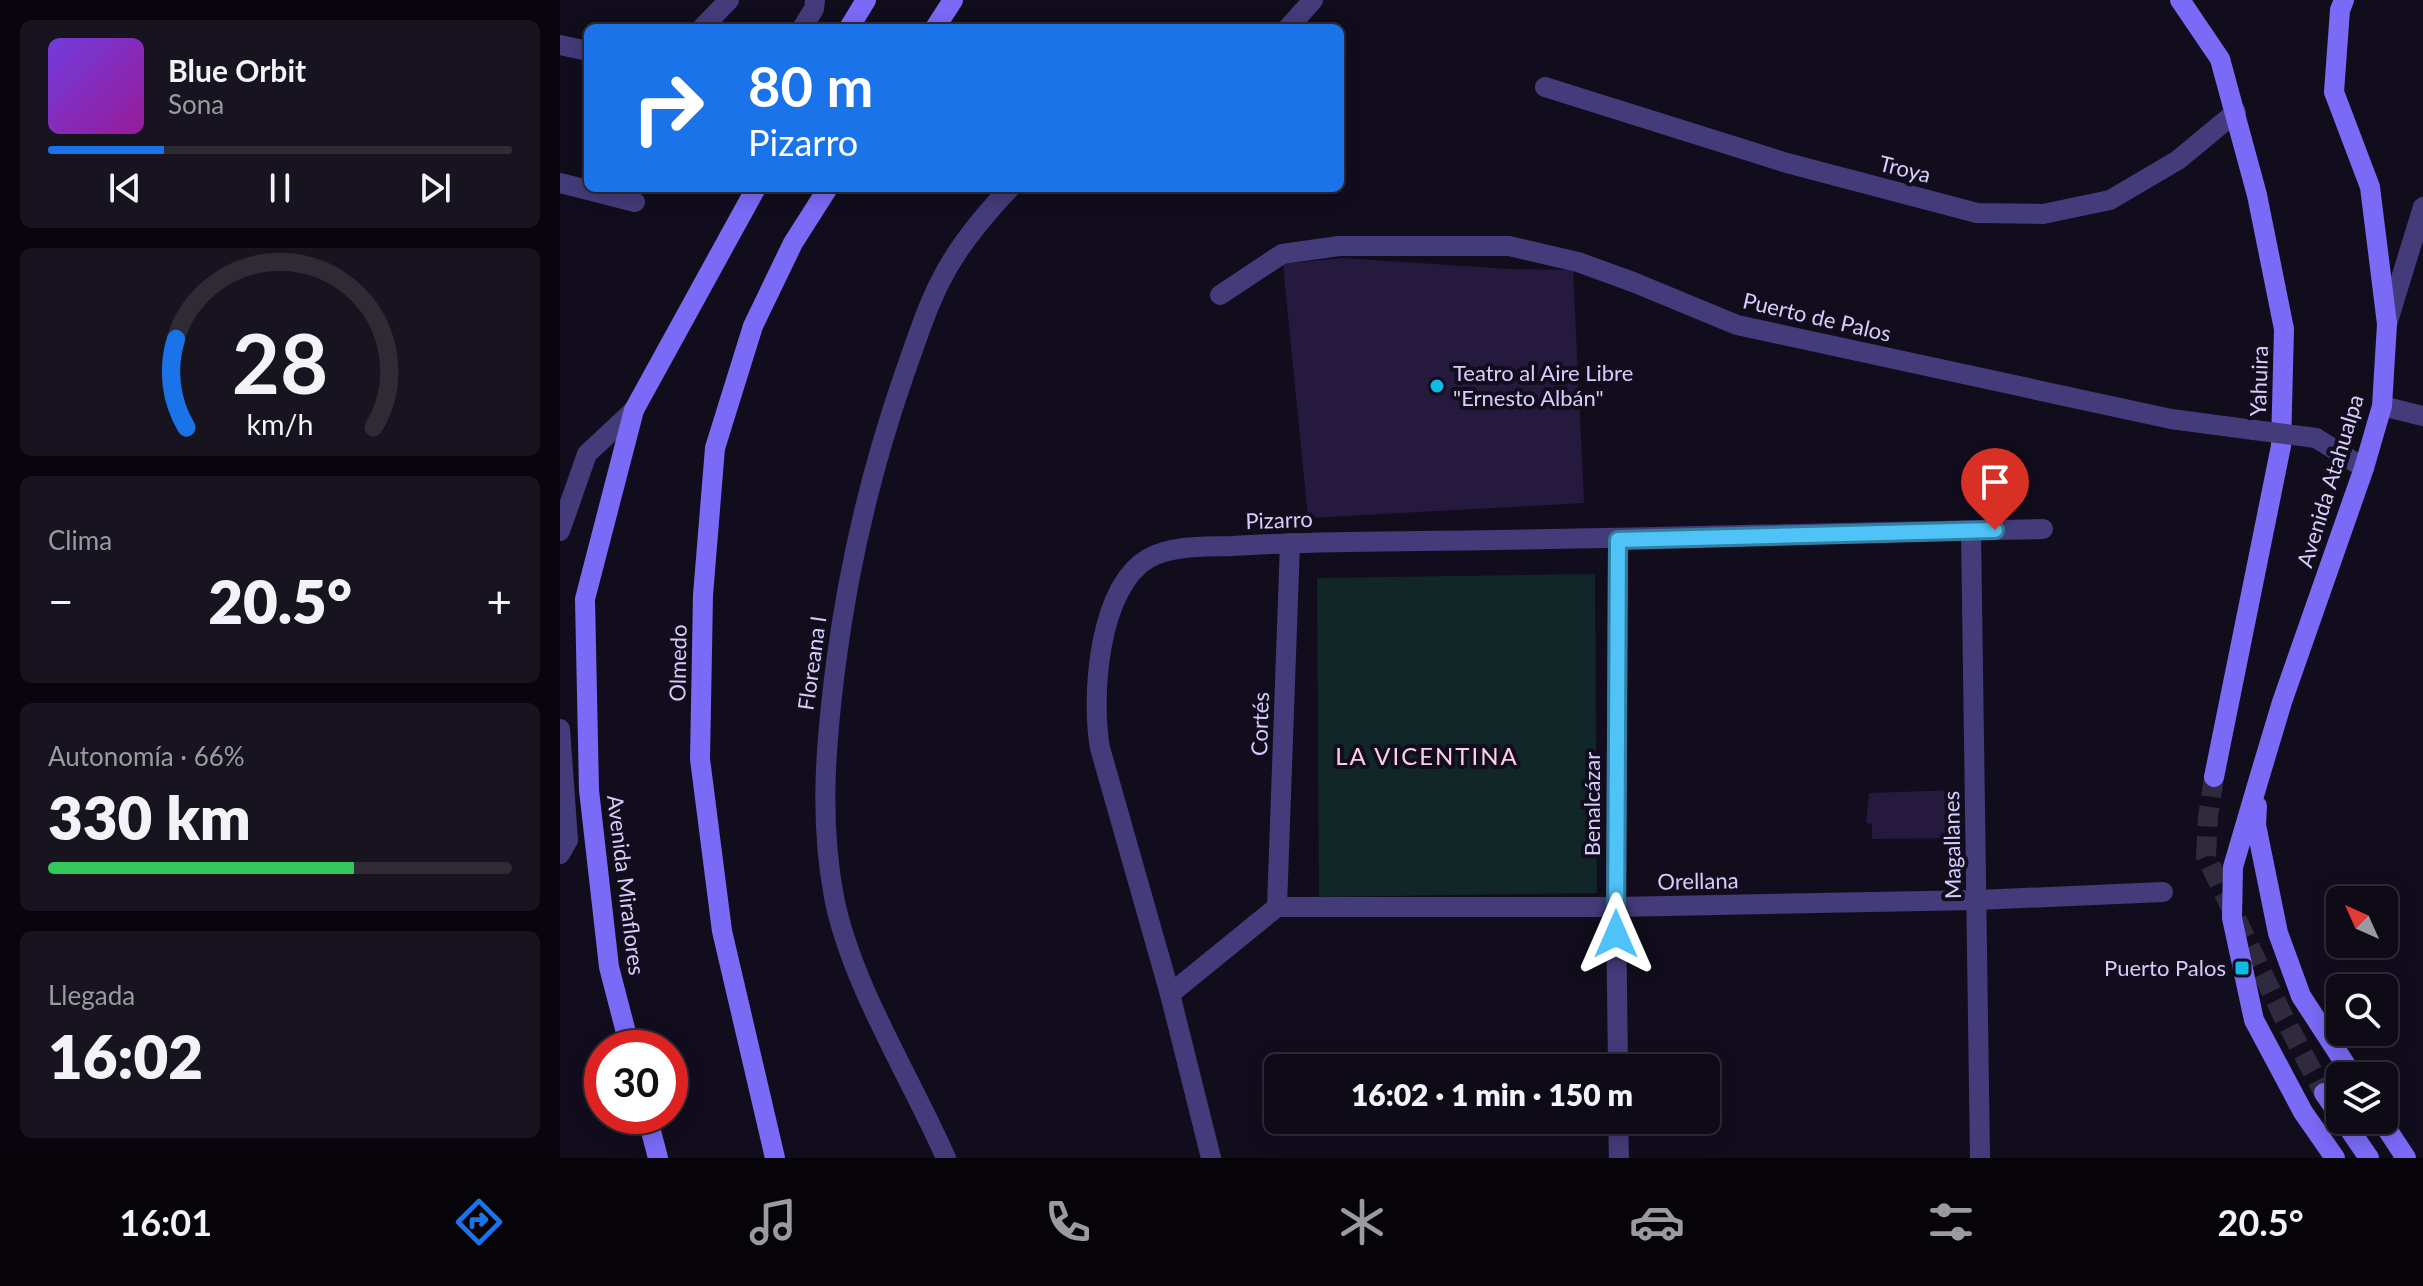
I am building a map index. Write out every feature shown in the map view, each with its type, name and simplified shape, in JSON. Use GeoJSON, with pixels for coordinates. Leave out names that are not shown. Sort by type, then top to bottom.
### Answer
{"type":"FeatureCollection","features":[{"type":"Feature","properties":{"kind":"main road"},"geometry":{"type":"LineString","coordinates":[[851,24],[866,0]]}},
{"type":"Feature","properties":{"kind":"main road"},"geometry":{"type":"LineString","coordinates":[[938,24],[953,0]]}},
{"type":"Feature","properties":{"kind":"main road","name":"Yahuira"},"geometry":{"type":"LineString","coordinates":[[2180,0],[2220,59],[2257,195],[2284,329],[2281,446],[2214,777]]}},
{"type":"Feature","properties":{"kind":"main road","name":"Avenida Atahualpa"},"geometry":{"type":"LineString","coordinates":[[2335,1158],[2303,1112],[2254,1020],[2232,918],[2233,867],[2282,702],[2364,468],[2382,406],[2387,324],[2370,187],[2334,92],[2340,10],[2344,0]]}},
{"type":"Feature","properties":{"kind":"main road","name":"Avenida Miraflores"},"geometry":{"type":"LineString","coordinates":[[625,1030],[609,967],[589,790],[585,599],[634,410],[754,192]]}},
{"type":"Feature","properties":{"kind":"main road","name":"Olmedo"},"geometry":{"type":"LineString","coordinates":[[775,1158],[722,931],[700,759],[703,595],[715,448],[753,326],[793,243],[825,192]]}},
{"type":"Feature","properties":{"kind":"main road","name":"Avenida Atahualpa"},"geometry":{"type":"LineString","coordinates":[[2258,782],[2256,825],[2278,933],[2301,996],[2344,1062]]}},
{"type":"Feature","properties":{"kind":"main road"},"geometry":{"type":"LineString","coordinates":[[652,1134],[658,1158]]}},
{"type":"Feature","properties":{"kind":"main road"},"geometry":{"type":"LineString","coordinates":[[2352,1134],[2369,1158]]}},
{"type":"Feature","properties":{"kind":"main road"},"geometry":{"type":"LineString","coordinates":[[2390,1134],[2406,1158]]}},
{"type":"Feature","properties":{"kind":"street"},"geometry":{"type":"LineString","coordinates":[[706,24],[729,0]]}},
{"type":"Feature","properties":{"kind":"street"},"geometry":{"type":"LineString","coordinates":[[805,24],[814,9],[815,0]]}},
{"type":"Feature","properties":{"kind":"street"},"geometry":{"type":"LineString","coordinates":[[1292,24],[1313,0]]}},
{"type":"Feature","properties":{"kind":"street"},"geometry":{"type":"LineString","coordinates":[[560,45],[584,50]]}},
{"type":"Feature","properties":{"kind":"street","name":"Troya"},"geometry":{"type":"LineString","coordinates":[[1545,87],[1787,163],[1977,213],[2043,214],[2110,200],[2178,160],[2236,112]]}},
{"type":"Feature","properties":{"kind":"street"},"geometry":{"type":"LineString","coordinates":[[560,183],[584,189]]}},
{"type":"Feature","properties":{"kind":"street"},"geometry":{"type":"LineString","coordinates":[[596,192],[635,202]]}},
{"type":"Feature","properties":{"kind":"street","name":"Floreana I"},"geometry":{"type":"LineString","coordinates":[[946,1158],[860,977],[844,931],[831,872],[824,801],[825,753],[839,631],[853,553],[883,437],[933,294],[960,247],[1007,192]]}},
{"type":"Feature","properties":{"kind":"street"},"geometry":{"type":"LineString","coordinates":[[2387,324],[2423,207]]}},
{"type":"Feature","properties":{"kind":"street","name":"Puerto de Palos"},"geometry":{"type":"LineString","coordinates":[[1220,295],[1282,254],[1339,246],[1509,246],[1578,262],[1737,325],[2171,419],[2316,438],[2364,468]]}},
{"type":"Feature","properties":{"kind":"street"},"geometry":{"type":"LineString","coordinates":[[2382,406],[2423,416]]}},
{"type":"Feature","properties":{"kind":"street"},"geometry":{"type":"LineString","coordinates":[[560,531],[587,454],[634,410]]}},
{"type":"Feature","properties":{"kind":"street","name":"Pizarro"},"geometry":{"type":"LineString","coordinates":[[1211,1158],[1096,724],[1097,679],[1114,601],[1132,572],[1159,554],[1176,549],[1290,543],[1618,540],[2043,529]]}},
{"type":"Feature","properties":{"kind":"street","name":"Magallanes"},"geometry":{"type":"LineString","coordinates":[[1971,531],[1980,1158]]}},
{"type":"Feature","properties":{"kind":"street","name":"Benalcázar"},"geometry":{"type":"LineString","coordinates":[[1618,540],[1618,1054]]}},
{"type":"Feature","properties":{"kind":"street","name":"Cortés"},"geometry":{"type":"LineString","coordinates":[[1277,907],[1290,543]]}},
{"type":"Feature","properties":{"kind":"street"},"geometry":{"type":"LineString","coordinates":[[560,729],[568,840],[560,854]]}},
{"type":"Feature","properties":{"kind":"street","name":"Orellana"},"geometry":{"type":"LineString","coordinates":[[1277,907],[1616,907],[1977,900],[2163,892]]}},
{"type":"Feature","properties":{"kind":"street"},"geometry":{"type":"LineString","coordinates":[[1170,994],[1277,907]]}},
{"type":"Feature","properties":{"kind":"street"},"geometry":{"type":"LineString","coordinates":[[1618,1134],[1619,1158]]}},
{"type":"Feature","properties":{"kind":"green space"},"geometry":{"type":"Polygon","coordinates":[[[1595,574],[1597,893],[1319,897],[1317,578],[1595,574]]]}},
{"type":"Feature","properties":{"kind":"building","name":"Teatro al Aire Libre \"Ernesto Albán\""},"geometry":{"type":"Polygon","coordinates":[[[1342,258],[1573,270],[1584,503],[1308,518],[1283,264],[1342,258]]]}},
{"type":"Feature","properties":{"kind":"building"},"geometry":{"type":"Polygon","coordinates":[[[1958,790],[1959,838],[1872,839],[1872,824],[1866,823],[1869,793],[1958,790]]]}},
{"type":"Feature","properties":{"kind":"tunnel"},"geometry":{"type":"LineString","coordinates":[[2214,777],[2206,856],[2324,1093]]}},
{"type":"Feature","properties":{"kind":"place","name":"Teatro al Aire Libre \"Ernesto Albán\""},"geometry":{"type":"Point","coordinates":[1437,386]}},
{"type":"Feature","properties":{"kind":"place","name":"Puerto Palos"},"geometry":{"type":"Point","coordinates":[2242,968]}},
{"type":"Feature","properties":{"kind":"district","name":"LA VICENTINA"},"geometry":{"type":"Point","coordinates":[1427,757]}},
{"type":"Feature","properties":{"kind":"route"},"geometry":{"type":"LineString","coordinates":[[1616,934],[1618,540],[1995,530]]}}]}
